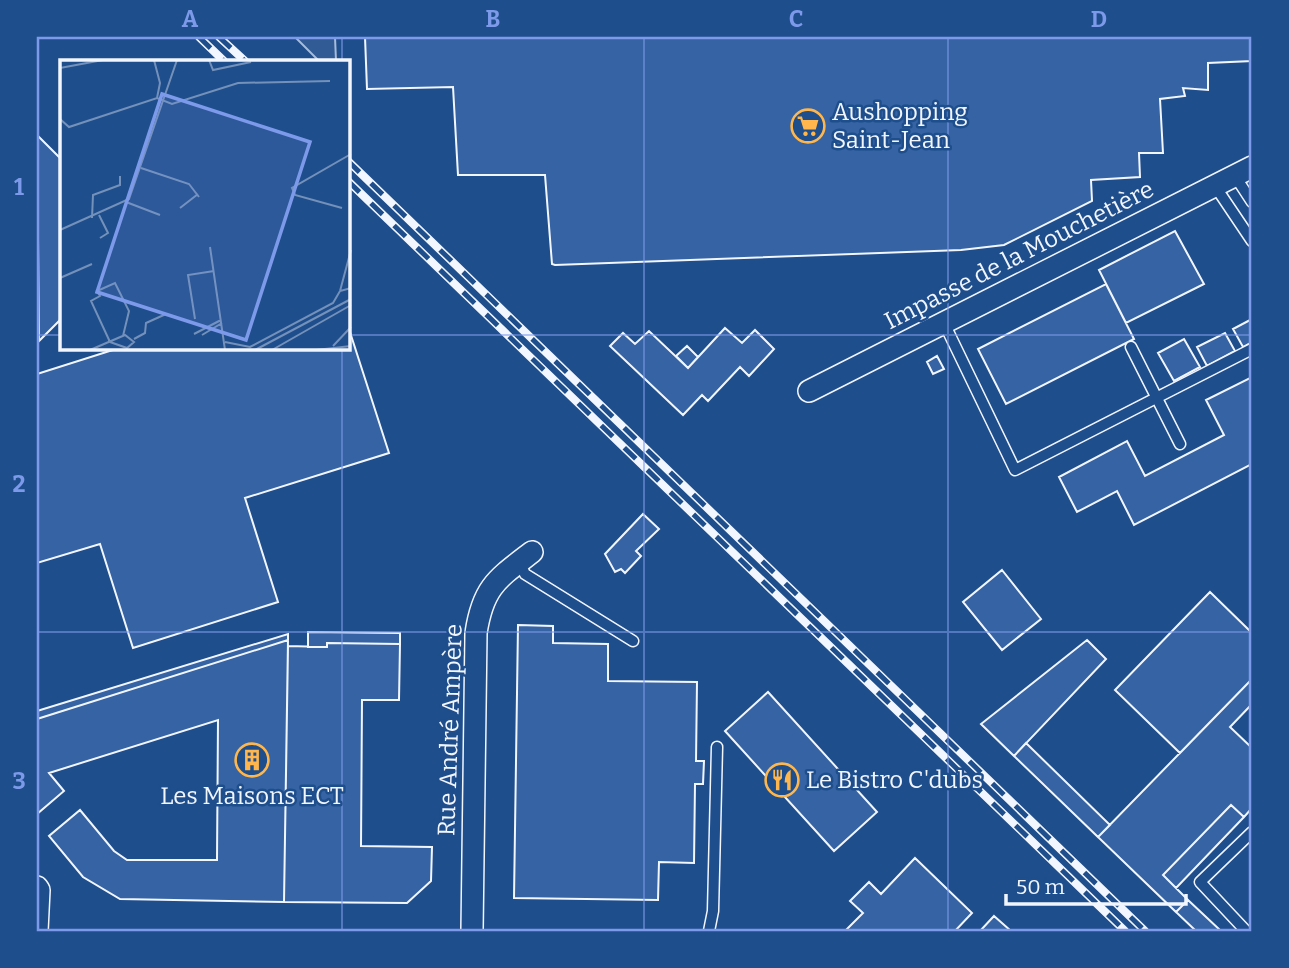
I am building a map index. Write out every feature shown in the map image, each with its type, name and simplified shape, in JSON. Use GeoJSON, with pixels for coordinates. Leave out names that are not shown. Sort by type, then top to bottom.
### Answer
{"type":"FeatureCollection","features":[{"type":"Feature","properties":{"kind":"street","name":"Impasse de la Mouchetière"},"geometry":{"type":"LineString","coordinates":[[809,391],[1244,172]]}},
{"type":"Feature","properties":{"kind":"street","name":"Rue André Ampère"},"geometry":{"type":"LineString","coordinates":[[472,931],[476,634],[480,606],[488,591],[500,575],[525,557]]}},
{"type":"Feature","properties":{"kind":"street"},"geometry":{"type":"LineString","coordinates":[[37,887],[37,931]]}},
{"type":"Feature","properties":{"kind":"lane"},"geometry":{"type":"LineString","coordinates":[[1244,172],[1252,202]]}},
{"type":"Feature","properties":{"kind":"lane"},"geometry":{"type":"LineString","coordinates":[[1215,186],[1252,241]]}},
{"type":"Feature","properties":{"kind":"lane"},"geometry":{"type":"LineString","coordinates":[[943,323],[1015,470],[1252,349]]}},
{"type":"Feature","properties":{"kind":"lane"},"geometry":{"type":"LineString","coordinates":[[1131,347],[1181,444]]}},
{"type":"Feature","properties":{"kind":"lane"},"geometry":{"type":"LineString","coordinates":[[525,557],[525,574],[633,641]]}},
{"type":"Feature","properties":{"kind":"lane"},"geometry":{"type":"LineString","coordinates":[[709,931],[713,911],[717,747]]}},
{"type":"Feature","properties":{"kind":"lane"},"geometry":{"type":"LineString","coordinates":[[1246,931],[1200,882],[1252,832]]}},
{"type":"Feature","properties":{"kind":"shaded area"},"geometry":{"type":"Polygon","coordinates":[[[295,37],[335,37],[336,60],[318,60],[295,37]]]}},
{"type":"Feature","properties":{"kind":"building","name":"Aushopping Saint-Jean"},"geometry":{"type":"Polygon","coordinates":[[[365,37],[1252,37],[1252,61],[1208,63],[1208,90],[1183,88],[1185,96],[1160,99],[1163,153],[1139,153],[1140,177],[1091,180],[1092,201],[1004,245],[961,250],[555,265],[552,264],[545,175],[458,175],[453,87],[367,89],[365,37]]]}},
{"type":"Feature","properties":{"kind":"building"},"geometry":{"type":"Polygon","coordinates":[[[37,135],[60,158],[60,320],[39,341],[37,135]]]}},
{"type":"Feature","properties":{"kind":"building"},"geometry":{"type":"Polygon","coordinates":[[[1175,231],[1204,284],[1126,323],[1099,270],[1175,231]]]}},
{"type":"Feature","properties":{"kind":"building"},"geometry":{"type":"Polygon","coordinates":[[[1106,284],[1134,339],[1006,404],[978,349],[1106,284]]]}},
{"type":"Feature","properties":{"kind":"building"},"geometry":{"type":"Polygon","coordinates":[[[1252,319],[1252,342],[1243,347],[1233,329],[1252,319]]]}},
{"type":"Feature","properties":{"kind":"building"},"geometry":{"type":"Polygon","coordinates":[[[725,328],[742,343],[755,330],[774,349],[749,376],[740,367],[708,401],[702,395],[683,415],[610,346],[623,333],[635,344],[649,331],[688,368],[725,328]]]}},
{"type":"Feature","properties":{"kind":"building"},"geometry":{"type":"Polygon","coordinates":[[[350,332],[389,453],[245,498],[278,602],[133,648],[100,544],[37,563],[37,374],[113,350],[350,350],[350,332]]]}},
{"type":"Feature","properties":{"kind":"building"},"geometry":{"type":"Polygon","coordinates":[[[1225,333],[1235,351],[1207,366],[1197,347],[1225,333]]]}},
{"type":"Feature","properties":{"kind":"building"},"geometry":{"type":"Polygon","coordinates":[[[1184,339],[1200,367],[1174,381],[1158,353],[1184,339]]]}},
{"type":"Feature","properties":{"kind":"building"},"geometry":{"type":"Polygon","coordinates":[[[687,346],[698,357],[688,368],[676,356],[687,346]]]}},
{"type":"Feature","properties":{"kind":"building"},"geometry":{"type":"Polygon","coordinates":[[[937,356],[944,369],[933,374],[927,362],[937,356]]]}},
{"type":"Feature","properties":{"kind":"building"},"geometry":{"type":"Polygon","coordinates":[[[1252,377],[1252,464],[1134,525],[1117,491],[1077,512],[1059,477],[1127,441],[1145,476],[1224,435],[1206,400],[1252,377]]]}},
{"type":"Feature","properties":{"kind":"building"},"geometry":{"type":"Polygon","coordinates":[[[643,514],[659,529],[636,551],[641,556],[625,573],[621,569],[615,572],[605,554],[643,514]]]}},
{"type":"Feature","properties":{"kind":"building"},"geometry":{"type":"Polygon","coordinates":[[[1002,570],[1041,619],[1002,650],[963,602],[1002,570]]]}},
{"type":"Feature","properties":{"kind":"building"},"geometry":{"type":"Polygon","coordinates":[[[1210,592],[1252,633],[1252,679],[1180,753],[1115,690],[1210,592]]]}},
{"type":"Feature","properties":{"kind":"building"},"geometry":{"type":"Polygon","coordinates":[[[518,625],[553,626],[553,643],[608,644],[608,681],[697,682],[696,761],[704,761],[703,784],[695,784],[694,863],[659,862],[658,900],[514,898],[518,625]]]}},
{"type":"Feature","properties":{"kind":"building"},"geometry":{"type":"Polygon","coordinates":[[[308,632],[400,633],[400,644],[327,643],[327,647],[308,647],[308,632]]]}},
{"type":"Feature","properties":{"kind":"building"},"geometry":{"type":"Polygon","coordinates":[[[288,634],[288,640],[37,719],[37,711],[288,634]]]}},
{"type":"Feature","properties":{"kind":"building","name":"Les Maisons ECT"},"geometry":{"type":"Polygon","coordinates":[[[288,640],[284,902],[120,899],[83,877],[49,836],[80,810],[114,851],[127,860],[217,860],[218,720],[49,773],[64,791],[37,814],[37,719],[288,640]]]}},
{"type":"Feature","properties":{"kind":"building"},"geometry":{"type":"Polygon","coordinates":[[[1087,640],[1106,659],[1014,756],[981,724],[1087,640]]]}},
{"type":"Feature","properties":{"kind":"building"},"geometry":{"type":"Polygon","coordinates":[[[327,643],[400,644],[399,700],[362,700],[361,846],[432,847],[431,881],[407,903],[284,902],[288,646],[327,647],[327,643]]]}},
{"type":"Feature","properties":{"kind":"building"},"geometry":{"type":"Polygon","coordinates":[[[1252,679],[1252,704],[1230,727],[1252,748],[1252,808],[1244,817],[1231,805],[1163,875],[1188,900],[1176,912],[1098,837],[1252,679]]]}},
{"type":"Feature","properties":{"kind":"building"},"geometry":{"type":"Polygon","coordinates":[[[768,692],[877,812],[834,851],[725,731],[768,692]]]}},
{"type":"Feature","properties":{"kind":"building"},"geometry":{"type":"Polygon","coordinates":[[[1026,743],[1110,825],[1098,837],[1014,756],[1026,743]]]}},
{"type":"Feature","properties":{"kind":"building"},"geometry":{"type":"Polygon","coordinates":[[[1231,805],[1244,817],[1176,888],[1163,875],[1231,805]]]}},
{"type":"Feature","properties":{"kind":"building"},"geometry":{"type":"Polygon","coordinates":[[[915,858],[972,913],[955,931],[845,931],[863,913],[850,901],[869,882],[881,894],[915,858]]]}},
{"type":"Feature","properties":{"kind":"building"},"geometry":{"type":"Polygon","coordinates":[[[1188,900],[1221,931],[1196,931],[1176,912],[1188,900]]]}},
{"type":"Feature","properties":{"kind":"building"},"geometry":{"type":"Polygon","coordinates":[[[994,916],[1011,931],[980,931],[994,916]]]}},
{"type":"Feature","properties":{"kind":"railway"},"geometry":{"type":"LineString","coordinates":[[199,37],[223,60]]}},
{"type":"Feature","properties":{"kind":"railway"},"geometry":{"type":"LineString","coordinates":[[219,37],[244,60]]}},
{"type":"Feature","properties":{"kind":"railway"},"geometry":{"type":"LineString","coordinates":[[350,163],[1145,931]]}},
{"type":"Feature","properties":{"kind":"railway"},"geometry":{"type":"LineString","coordinates":[[350,183],[1125,931]]}},
{"type":"Feature","properties":{"kind":"place","name":"Aushopping Saint-Jean"},"geometry":{"type":"Point","coordinates":[808,126]}},
{"type":"Feature","properties":{"kind":"place","name":"Les Maisons ECT"},"geometry":{"type":"Point","coordinates":[252,760]}},
{"type":"Feature","properties":{"kind":"place","name":"Le Bistro C'dubs"},"geometry":{"type":"Point","coordinates":[782,780]}}]}
